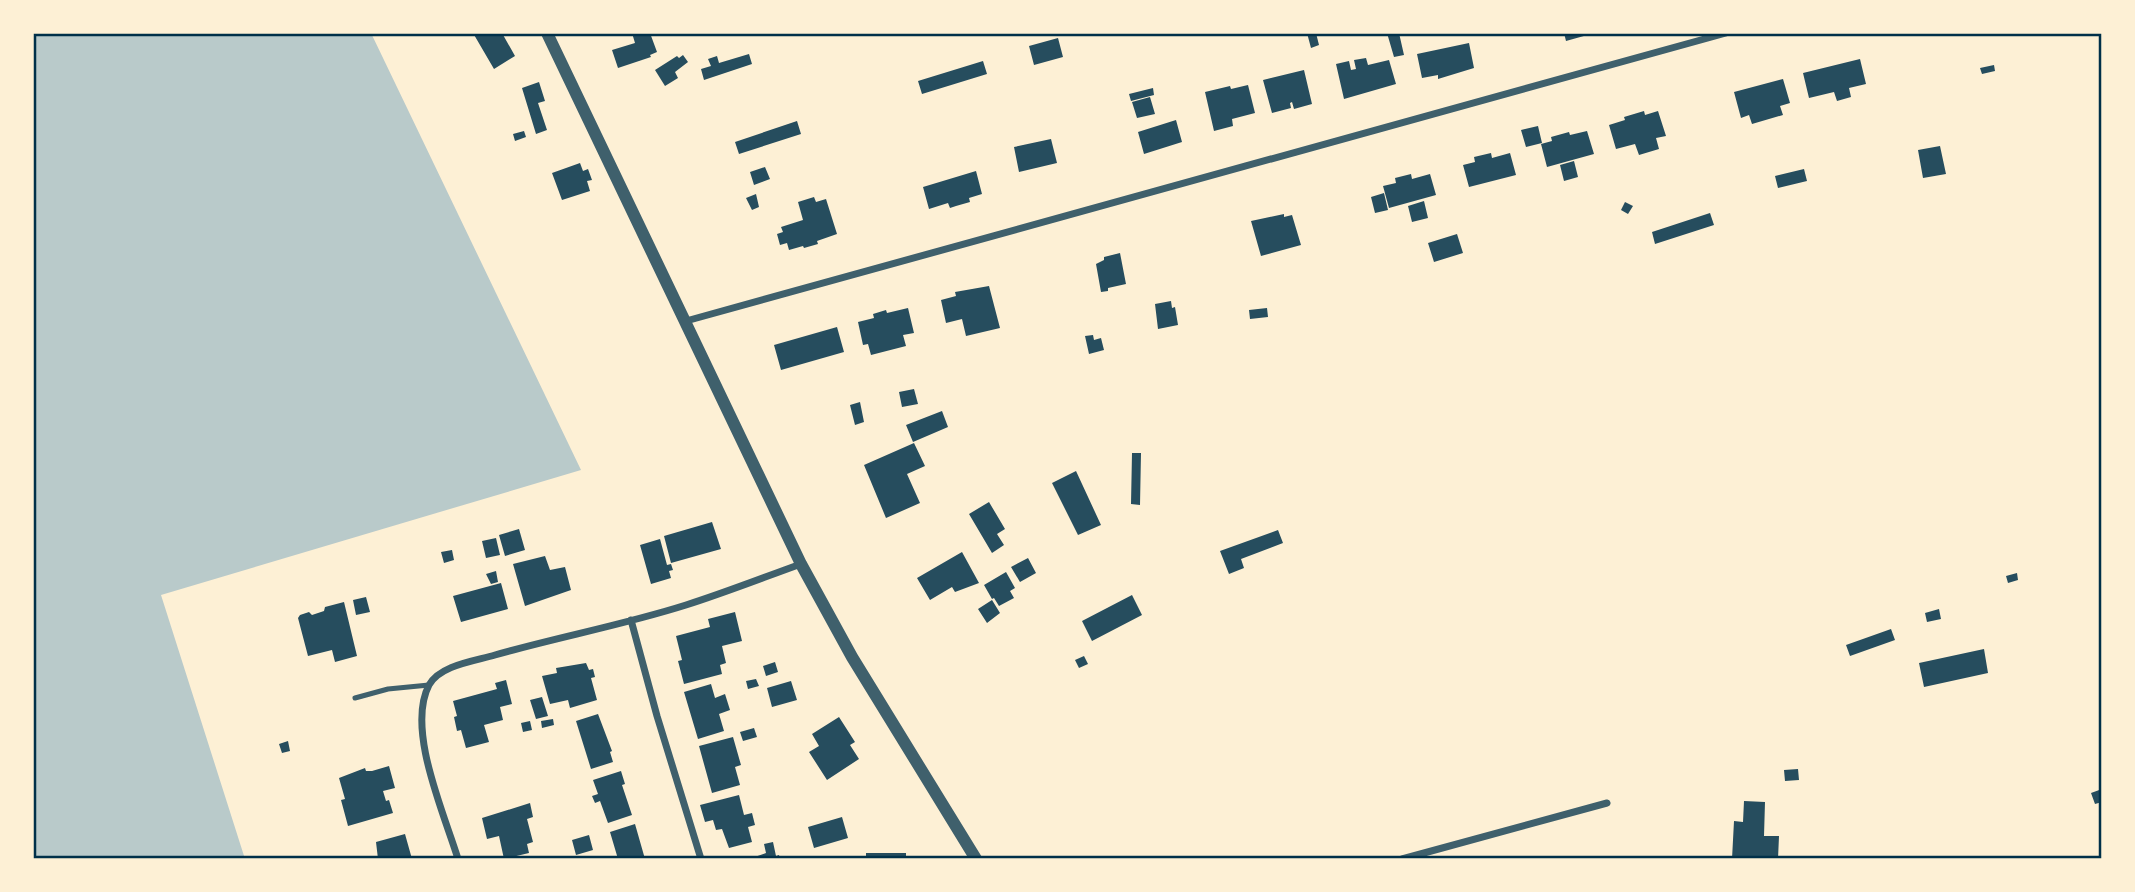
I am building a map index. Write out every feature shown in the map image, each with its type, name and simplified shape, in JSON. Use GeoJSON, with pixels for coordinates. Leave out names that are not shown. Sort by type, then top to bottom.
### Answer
{"type":"FeatureCollection","features":[{"type":"Feature","properties":{"kind":"street"},"geometry":{"type":"LineString","coordinates":[[547,33],[801,564],[852,657],[976,859]]}},
{"type":"Feature","properties":{"kind":"street"},"geometry":{"type":"LineString","coordinates":[[686,321],[1726,33]]}},
{"type":"Feature","properties":{"kind":"street"},"geometry":{"type":"LineString","coordinates":[[458,859],[423,739],[421,707],[436,675],[456,667],[685,605],[801,564]]}},
{"type":"Feature","properties":{"kind":"street"},"geometry":{"type":"LineString","coordinates":[[631,620],[701,859]]}},
{"type":"Feature","properties":{"kind":"street"},"geometry":{"type":"LineString","coordinates":[[1402,859],[1606,803]]}},
{"type":"Feature","properties":{"kind":"lane"},"geometry":{"type":"LineString","coordinates":[[355,698],[388,689],[429,685]]}},
{"type":"Feature","properties":{"kind":"shaded area"},"geometry":{"type":"Polygon","coordinates":[[[33,33],[371,33],[581,470],[161,595],[245,859],[33,859],[33,33]]]}},
{"type":"Feature","properties":{"kind":"building"},"geometry":{"type":"Polygon","coordinates":[[[473,33],[502,33],[515,56],[494,69],[473,33]]]}},
{"type":"Feature","properties":{"kind":"building"},"geometry":{"type":"Polygon","coordinates":[[[632,33],[650,33],[657,52],[650,55],[651,57],[618,68],[612,50],[635,43],[632,33]]]}},
{"type":"Feature","properties":{"kind":"building"},"geometry":{"type":"Polygon","coordinates":[[[1307,33],[1316,33],[1319,45],[1311,48],[1307,33]]]}},
{"type":"Feature","properties":{"kind":"building"},"geometry":{"type":"Polygon","coordinates":[[[1387,33],[1399,33],[1404,55],[1394,57],[1387,33]]]}},
{"type":"Feature","properties":{"kind":"building"},"geometry":{"type":"Polygon","coordinates":[[[1564,33],[1591,33],[1591,34],[1566,41],[1564,33]]]}},
{"type":"Feature","properties":{"kind":"building"},"geometry":{"type":"Polygon","coordinates":[[[1058,38],[1063,57],[1034,65],[1029,46],[1058,38]]]}},
{"type":"Feature","properties":{"kind":"building"},"geometry":{"type":"Polygon","coordinates":[[[1469,43],[1474,68],[1438,79],[1438,75],[1422,78],[1417,54],[1469,43]]]}},
{"type":"Feature","properties":{"kind":"building"},"geometry":{"type":"Polygon","coordinates":[[[749,54],[752,64],[704,80],[701,69],[711,66],[708,59],[717,56],[719,63],[749,54]]]}},
{"type":"Feature","properties":{"kind":"building"},"geometry":{"type":"Polygon","coordinates":[[[683,55],[688,62],[675,72],[678,78],[665,86],[655,70],[683,55]]]}},
{"type":"Feature","properties":{"kind":"building"},"geometry":{"type":"Polygon","coordinates":[[[1366,58],[1368,65],[1389,60],[1396,84],[1344,99],[1336,64],[1349,61],[1351,70],[1356,69],[1354,60],[1366,58]]]}},
{"type":"Feature","properties":{"kind":"building"},"geometry":{"type":"Polygon","coordinates":[[[1860,59],[1866,84],[1849,88],[1851,97],[1837,101],[1834,92],[1809,98],[1803,73],[1860,59]]]}},
{"type":"Feature","properties":{"kind":"building"},"geometry":{"type":"Polygon","coordinates":[[[983,61],[987,74],[922,94],[918,81],[983,61]]]}},
{"type":"Feature","properties":{"kind":"building"},"geometry":{"type":"Polygon","coordinates":[[[1994,65],[1995,71],[1982,74],[1980,68],[1994,65]]]}},
{"type":"Feature","properties":{"kind":"building"},"geometry":{"type":"Polygon","coordinates":[[[1304,70],[1312,104],[1294,109],[1292,102],[1291,108],[1272,113],[1263,80],[1304,70]]]}},
{"type":"Feature","properties":{"kind":"building"},"geometry":{"type":"Polygon","coordinates":[[[1783,79],[1790,103],[1780,106],[1783,115],[1752,124],[1749,115],[1741,118],[1734,92],[1783,79]]]}},
{"type":"Feature","properties":{"kind":"building"},"geometry":{"type":"Polygon","coordinates":[[[539,82],[545,101],[538,103],[547,130],[536,134],[522,88],[539,82]]]}},
{"type":"Feature","properties":{"kind":"building"},"geometry":{"type":"Polygon","coordinates":[[[1248,85],[1255,113],[1232,119],[1233,126],[1214,131],[1205,92],[1248,85]]]}},
{"type":"Feature","properties":{"kind":"building"},"geometry":{"type":"Polygon","coordinates":[[[1153,88],[1154,95],[1131,101],[1129,94],[1153,88]]]}},
{"type":"Feature","properties":{"kind":"building"},"geometry":{"type":"Polygon","coordinates":[[[1150,97],[1155,114],[1137,118],[1132,102],[1150,97]]]}},
{"type":"Feature","properties":{"kind":"building"},"geometry":{"type":"Polygon","coordinates":[[[1644,111],[1645,115],[1658,111],[1666,136],[1656,138],[1659,149],[1639,155],[1635,144],[1616,149],[1609,125],[1644,111]]]}},
{"type":"Feature","properties":{"kind":"building"},"geometry":{"type":"Polygon","coordinates":[[[1176,120],[1182,142],[1144,154],[1138,132],[1176,120]]]}},
{"type":"Feature","properties":{"kind":"building"},"geometry":{"type":"Polygon","coordinates":[[[797,121],[801,134],[739,154],[735,142],[797,121]]]}},
{"type":"Feature","properties":{"kind":"building"},"geometry":{"type":"Polygon","coordinates":[[[1538,126],[1542,143],[1526,147],[1521,130],[1538,126]]]}},
{"type":"Feature","properties":{"kind":"building"},"geometry":{"type":"Polygon","coordinates":[[[524,131],[526,137],[515,141],[513,134],[524,131]]]}},
{"type":"Feature","properties":{"kind":"building"},"geometry":{"type":"Polygon","coordinates":[[[1587,131],[1594,154],[1547,167],[1541,144],[1552,141],[1551,137],[1587,131]]]}},
{"type":"Feature","properties":{"kind":"building"},"geometry":{"type":"Polygon","coordinates":[[[1051,139],[1057,163],[1019,172],[1014,147],[1051,139]]]}},
{"type":"Feature","properties":{"kind":"building"},"geometry":{"type":"Polygon","coordinates":[[[1940,146],[1946,174],[1923,178],[1918,150],[1940,146]]]}},
{"type":"Feature","properties":{"kind":"building"},"geometry":{"type":"Polygon","coordinates":[[[1491,153],[1492,158],[1510,153],[1516,175],[1469,187],[1463,165],[1475,162],[1474,157],[1491,153]]]}},
{"type":"Feature","properties":{"kind":"building"},"geometry":{"type":"Polygon","coordinates":[[[1574,161],[1578,177],[1564,181],[1560,165],[1574,161]]]}},
{"type":"Feature","properties":{"kind":"building"},"geometry":{"type":"Polygon","coordinates":[[[580,163],[583,171],[588,169],[592,180],[587,181],[590,191],[562,200],[552,173],[580,163]]]}},
{"type":"Feature","properties":{"kind":"building"},"geometry":{"type":"Polygon","coordinates":[[[765,167],[770,179],[754,185],[750,172],[765,167]]]}},
{"type":"Feature","properties":{"kind":"building"},"geometry":{"type":"Polygon","coordinates":[[[1804,169],[1807,181],[1778,188],[1775,176],[1804,169]]]}},
{"type":"Feature","properties":{"kind":"building"},"geometry":{"type":"Polygon","coordinates":[[[976,171],[982,194],[969,198],[970,202],[950,208],[948,203],[929,209],[923,187],[976,171]]]}},
{"type":"Feature","properties":{"kind":"building"},"geometry":{"type":"Polygon","coordinates":[[[1411,174],[1412,179],[1430,174],[1436,195],[1389,208],[1383,186],[1396,183],[1395,178],[1411,174]]]}},
{"type":"Feature","properties":{"kind":"building"},"geometry":{"type":"Polygon","coordinates":[[[1384,193],[1388,210],[1375,213],[1371,197],[1384,193]]]}},
{"type":"Feature","properties":{"kind":"building"},"geometry":{"type":"Polygon","coordinates":[[[756,194],[759,207],[752,210],[746,198],[756,194]]]}},
{"type":"Feature","properties":{"kind":"building"},"geometry":{"type":"Polygon","coordinates":[[[814,197],[816,202],[826,199],[837,234],[804,248],[803,246],[789,250],[787,243],[780,245],[777,234],[783,232],[781,227],[803,220],[798,202],[814,197]]]}},
{"type":"Feature","properties":{"kind":"building"},"geometry":{"type":"Polygon","coordinates":[[[1424,201],[1428,218],[1412,222],[1408,206],[1424,201]]]}},
{"type":"Feature","properties":{"kind":"building"},"geometry":{"type":"Polygon","coordinates":[[[1625,202],[1633,206],[1628,214],[1621,210],[1625,202]]]}},
{"type":"Feature","properties":{"kind":"building"},"geometry":{"type":"Polygon","coordinates":[[[1710,213],[1714,225],[1655,244],[1652,232],[1710,213]]]}},
{"type":"Feature","properties":{"kind":"building"},"geometry":{"type":"Polygon","coordinates":[[[1284,214],[1284,217],[1292,215],[1301,245],[1261,256],[1251,221],[1284,214]]]}},
{"type":"Feature","properties":{"kind":"building"},"geometry":{"type":"Polygon","coordinates":[[[1457,234],[1463,253],[1434,262],[1428,243],[1457,234]]]}},
{"type":"Feature","properties":{"kind":"building"},"geometry":{"type":"Polygon","coordinates":[[[1120,253],[1126,284],[1101,292],[1096,264],[1104,260],[1104,257],[1120,253]]]}},
{"type":"Feature","properties":{"kind":"building"},"geometry":{"type":"Polygon","coordinates":[[[989,286],[1000,328],[966,336],[962,319],[946,323],[941,300],[956,296],[955,292],[989,286]]]}},
{"type":"Feature","properties":{"kind":"building"},"geometry":{"type":"Polygon","coordinates":[[[1171,301],[1172,308],[1175,307],[1178,325],[1158,329],[1155,304],[1171,301]]]}},
{"type":"Feature","properties":{"kind":"building"},"geometry":{"type":"Polygon","coordinates":[[[908,308],[914,333],[903,335],[906,346],[871,355],[868,344],[863,345],[858,322],[874,318],[873,314],[886,310],[887,313],[908,308]]]}},
{"type":"Feature","properties":{"kind":"building"},"geometry":{"type":"Polygon","coordinates":[[[1267,308],[1268,317],[1250,319],[1249,310],[1267,308]]]}},
{"type":"Feature","properties":{"kind":"building"},"geometry":{"type":"Polygon","coordinates":[[[837,327],[844,352],[781,370],[774,345],[837,327]]]}},
{"type":"Feature","properties":{"kind":"building"},"geometry":{"type":"Polygon","coordinates":[[[1093,335],[1094,340],[1101,338],[1104,350],[1089,354],[1085,336],[1093,335]]]}},
{"type":"Feature","properties":{"kind":"building"},"geometry":{"type":"Polygon","coordinates":[[[914,389],[918,404],[902,407],[899,392],[914,389]]]}},
{"type":"Feature","properties":{"kind":"building"},"geometry":{"type":"Polygon","coordinates":[[[860,402],[864,422],[855,425],[850,405],[860,402]]]}},
{"type":"Feature","properties":{"kind":"building"},"geometry":{"type":"Polygon","coordinates":[[[942,411],[948,427],[913,442],[906,425],[942,411]]]}},
{"type":"Feature","properties":{"kind":"building"},"geometry":{"type":"Polygon","coordinates":[[[914,443],[925,466],[907,474],[920,503],[886,518],[864,465],[914,443]]]}},
{"type":"Feature","properties":{"kind":"building"},"geometry":{"type":"Polygon","coordinates":[[[1132,453],[1141,453],[1140,505],[1131,504],[1132,453]]]}},
{"type":"Feature","properties":{"kind":"building"},"geometry":{"type":"Polygon","coordinates":[[[1076,471],[1101,525],[1078,535],[1052,483],[1076,471]]]}},
{"type":"Feature","properties":{"kind":"building"},"geometry":{"type":"Polygon","coordinates":[[[989,502],[1005,529],[997,534],[1004,545],[992,553],[969,514],[989,502]]]}},
{"type":"Feature","properties":{"kind":"building"},"geometry":{"type":"Polygon","coordinates":[[[712,522],[721,549],[671,563],[664,536],[712,522]]]}},
{"type":"Feature","properties":{"kind":"building"},"geometry":{"type":"Polygon","coordinates":[[[519,529],[525,550],[505,556],[499,535],[519,529]]]}},
{"type":"Feature","properties":{"kind":"building"},"geometry":{"type":"Polygon","coordinates":[[[1278,530],[1283,543],[1241,559],[1244,568],[1229,574],[1220,551],[1278,530]]]}},
{"type":"Feature","properties":{"kind":"building"},"geometry":{"type":"Polygon","coordinates":[[[496,538],[500,555],[486,558],[482,541],[496,538]]]}},
{"type":"Feature","properties":{"kind":"building"},"geometry":{"type":"Polygon","coordinates":[[[660,539],[667,565],[671,564],[673,570],[669,571],[671,578],[651,584],[640,545],[660,539]]]}},
{"type":"Feature","properties":{"kind":"building"},"geometry":{"type":"Polygon","coordinates":[[[452,550],[454,560],[444,563],[441,552],[452,550]]]}},
{"type":"Feature","properties":{"kind":"building"},"geometry":{"type":"Polygon","coordinates":[[[962,552],[979,583],[955,592],[952,587],[930,600],[917,578],[962,552]]]}},
{"type":"Feature","properties":{"kind":"building"},"geometry":{"type":"Polygon","coordinates":[[[545,556],[550,570],[565,567],[571,590],[525,606],[513,564],[545,556]]]}},
{"type":"Feature","properties":{"kind":"building"},"geometry":{"type":"Polygon","coordinates":[[[1028,558],[1036,573],[1020,582],[1011,567],[1028,558]]]}},
{"type":"Feature","properties":{"kind":"building"},"geometry":{"type":"Polygon","coordinates":[[[496,571],[498,582],[491,584],[486,574],[496,571]]]}},
{"type":"Feature","properties":{"kind":"building"},"geometry":{"type":"Polygon","coordinates":[[[1006,572],[1015,588],[1010,591],[1014,598],[999,606],[984,585],[1006,572]]]}},
{"type":"Feature","properties":{"kind":"building"},"geometry":{"type":"Polygon","coordinates":[[[2017,573],[2018,580],[2008,583],[2006,576],[2017,573]]]}},
{"type":"Feature","properties":{"kind":"building"},"geometry":{"type":"Polygon","coordinates":[[[501,583],[508,609],[461,622],[453,596],[501,583]]]}},
{"type":"Feature","properties":{"kind":"building"},"geometry":{"type":"Polygon","coordinates":[[[1132,595],[1142,615],[1092,641],[1082,621],[1132,595]]]}},
{"type":"Feature","properties":{"kind":"building"},"geometry":{"type":"Polygon","coordinates":[[[366,597],[370,612],[356,615],[353,600],[366,597]]]}},
{"type":"Feature","properties":{"kind":"building"},"geometry":{"type":"Polygon","coordinates":[[[992,600],[1000,613],[987,623],[978,609],[992,600]]]}},
{"type":"Feature","properties":{"kind":"building"},"geometry":{"type":"Polygon","coordinates":[[[344,602],[357,656],[335,662],[332,650],[308,656],[298,618],[300,615],[309,612],[312,615],[324,611],[325,607],[344,602]]]}},
{"type":"Feature","properties":{"kind":"building"},"geometry":{"type":"Polygon","coordinates":[[[1939,609],[1941,619],[1927,622],[1925,613],[1939,609]]]}},
{"type":"Feature","properties":{"kind":"building"},"geometry":{"type":"Polygon","coordinates":[[[735,612],[742,641],[722,646],[726,663],[720,665],[722,674],[684,684],[678,661],[682,660],[676,636],[710,627],[708,619],[735,612]]]}},
{"type":"Feature","properties":{"kind":"building"},"geometry":{"type":"Polygon","coordinates":[[[1891,629],[1895,640],[1850,656],[1846,645],[1891,629]]]}},
{"type":"Feature","properties":{"kind":"building"},"geometry":{"type":"Polygon","coordinates":[[[1984,649],[1988,673],[1924,687],[1919,663],[1984,649]]]}},
{"type":"Feature","properties":{"kind":"building"},"geometry":{"type":"Polygon","coordinates":[[[1084,656],[1088,664],[1079,668],[1075,660],[1084,656]]]}},
{"type":"Feature","properties":{"kind":"building"},"geometry":{"type":"Polygon","coordinates":[[[775,662],[778,672],[766,676],[763,666],[775,662]]]}},
{"type":"Feature","properties":{"kind":"building"},"geometry":{"type":"Polygon","coordinates":[[[586,663],[589,670],[593,669],[595,677],[591,678],[597,700],[570,708],[568,700],[550,704],[542,676],[557,673],[556,668],[586,663]]]}},
{"type":"Feature","properties":{"kind":"building"},"geometry":{"type":"Polygon","coordinates":[[[756,679],[759,686],[748,689],[746,681],[756,679]]]}},
{"type":"Feature","properties":{"kind":"building"},"geometry":{"type":"Polygon","coordinates":[[[506,680],[512,704],[500,707],[503,720],[484,725],[489,742],[466,748],[461,730],[457,731],[453,701],[497,689],[495,683],[506,680]]]}},
{"type":"Feature","properties":{"kind":"building"},"geometry":{"type":"Polygon","coordinates":[[[791,681],[797,700],[772,707],[767,688],[791,681]]]}},
{"type":"Feature","properties":{"kind":"building"},"geometry":{"type":"Polygon","coordinates":[[[711,684],[715,698],[725,694],[730,710],[719,714],[724,731],[698,739],[684,692],[711,684]]]}},
{"type":"Feature","properties":{"kind":"building"},"geometry":{"type":"Polygon","coordinates":[[[542,697],[548,716],[536,719],[530,700],[542,697]]]}},
{"type":"Feature","properties":{"kind":"building"},"geometry":{"type":"Polygon","coordinates":[[[598,714],[612,751],[613,762],[591,769],[576,721],[598,714]]]}},
{"type":"Feature","properties":{"kind":"building"},"geometry":{"type":"Polygon","coordinates":[[[839,717],[855,742],[850,745],[859,759],[827,780],[809,752],[819,746],[812,734],[839,717]]]}},
{"type":"Feature","properties":{"kind":"building"},"geometry":{"type":"Polygon","coordinates":[[[553,719],[554,725],[542,728],[541,721],[553,719]]]}},
{"type":"Feature","properties":{"kind":"building"},"geometry":{"type":"Polygon","coordinates":[[[530,721],[532,730],[523,732],[521,723],[530,721]]]}},
{"type":"Feature","properties":{"kind":"building"},"geometry":{"type":"Polygon","coordinates":[[[754,728],[757,737],[743,741],[740,732],[754,728]]]}},
{"type":"Feature","properties":{"kind":"building"},"geometry":{"type":"Polygon","coordinates":[[[733,737],[741,765],[735,767],[740,785],[712,793],[699,746],[733,737]]]}},
{"type":"Feature","properties":{"kind":"building"},"geometry":{"type":"Polygon","coordinates":[[[288,741],[290,751],[282,753],[279,744],[288,741]]]}},
{"type":"Feature","properties":{"kind":"building"},"geometry":{"type":"Polygon","coordinates":[[[389,766],[395,788],[383,791],[393,813],[348,826],[339,778],[365,768],[366,771],[372,771],[389,766]]]}},
{"type":"Feature","properties":{"kind":"building"},"geometry":{"type":"Polygon","coordinates":[[[1798,769],[1799,780],[1785,781],[1784,770],[1798,769]]]}},
{"type":"Feature","properties":{"kind":"building"},"geometry":{"type":"Polygon","coordinates":[[[621,771],[625,784],[622,785],[632,815],[608,823],[600,801],[595,803],[592,796],[598,794],[593,780],[621,771]]]}},
{"type":"Feature","properties":{"kind":"building"},"geometry":{"type":"Polygon","coordinates":[[[2102,789],[2102,802],[2095,804],[2091,793],[2102,789]]]}},
{"type":"Feature","properties":{"kind":"building"},"geometry":{"type":"Polygon","coordinates":[[[739,795],[744,815],[752,813],[755,825],[748,827],[752,842],[729,848],[722,829],[716,830],[713,820],[705,822],[700,805],[739,795]]]}},
{"type":"Feature","properties":{"kind":"building"},"geometry":{"type":"Polygon","coordinates":[[[1744,801],[1765,802],[1764,836],[1779,836],[1778,859],[1732,859],[1734,821],[1743,822],[1744,801]]]}},
{"type":"Feature","properties":{"kind":"building"},"geometry":{"type":"Polygon","coordinates":[[[530,803],[533,817],[527,819],[533,842],[527,844],[529,853],[504,859],[499,836],[487,839],[482,818],[530,803]]]}},
{"type":"Feature","properties":{"kind":"building"},"geometry":{"type":"Polygon","coordinates":[[[842,817],[848,838],[814,848],[808,827],[842,817]]]}},
{"type":"Feature","properties":{"kind":"building"},"geometry":{"type":"Polygon","coordinates":[[[635,824],[645,859],[618,859],[610,832],[635,824]]]}},
{"type":"Feature","properties":{"kind":"building"},"geometry":{"type":"Polygon","coordinates":[[[405,834],[412,859],[378,859],[376,842],[405,834]]]}},
{"type":"Feature","properties":{"kind":"building"},"geometry":{"type":"Polygon","coordinates":[[[589,835],[593,850],[576,855],[572,840],[589,835]]]}},
{"type":"Feature","properties":{"kind":"building"},"geometry":{"type":"Polygon","coordinates":[[[773,842],[776,856],[779,855],[780,859],[749,859],[766,853],[764,844],[773,842]]]}},
{"type":"Feature","properties":{"kind":"building"},"geometry":{"type":"Polygon","coordinates":[[[866,853],[906,853],[906,859],[866,859],[866,853]]]}}]}
